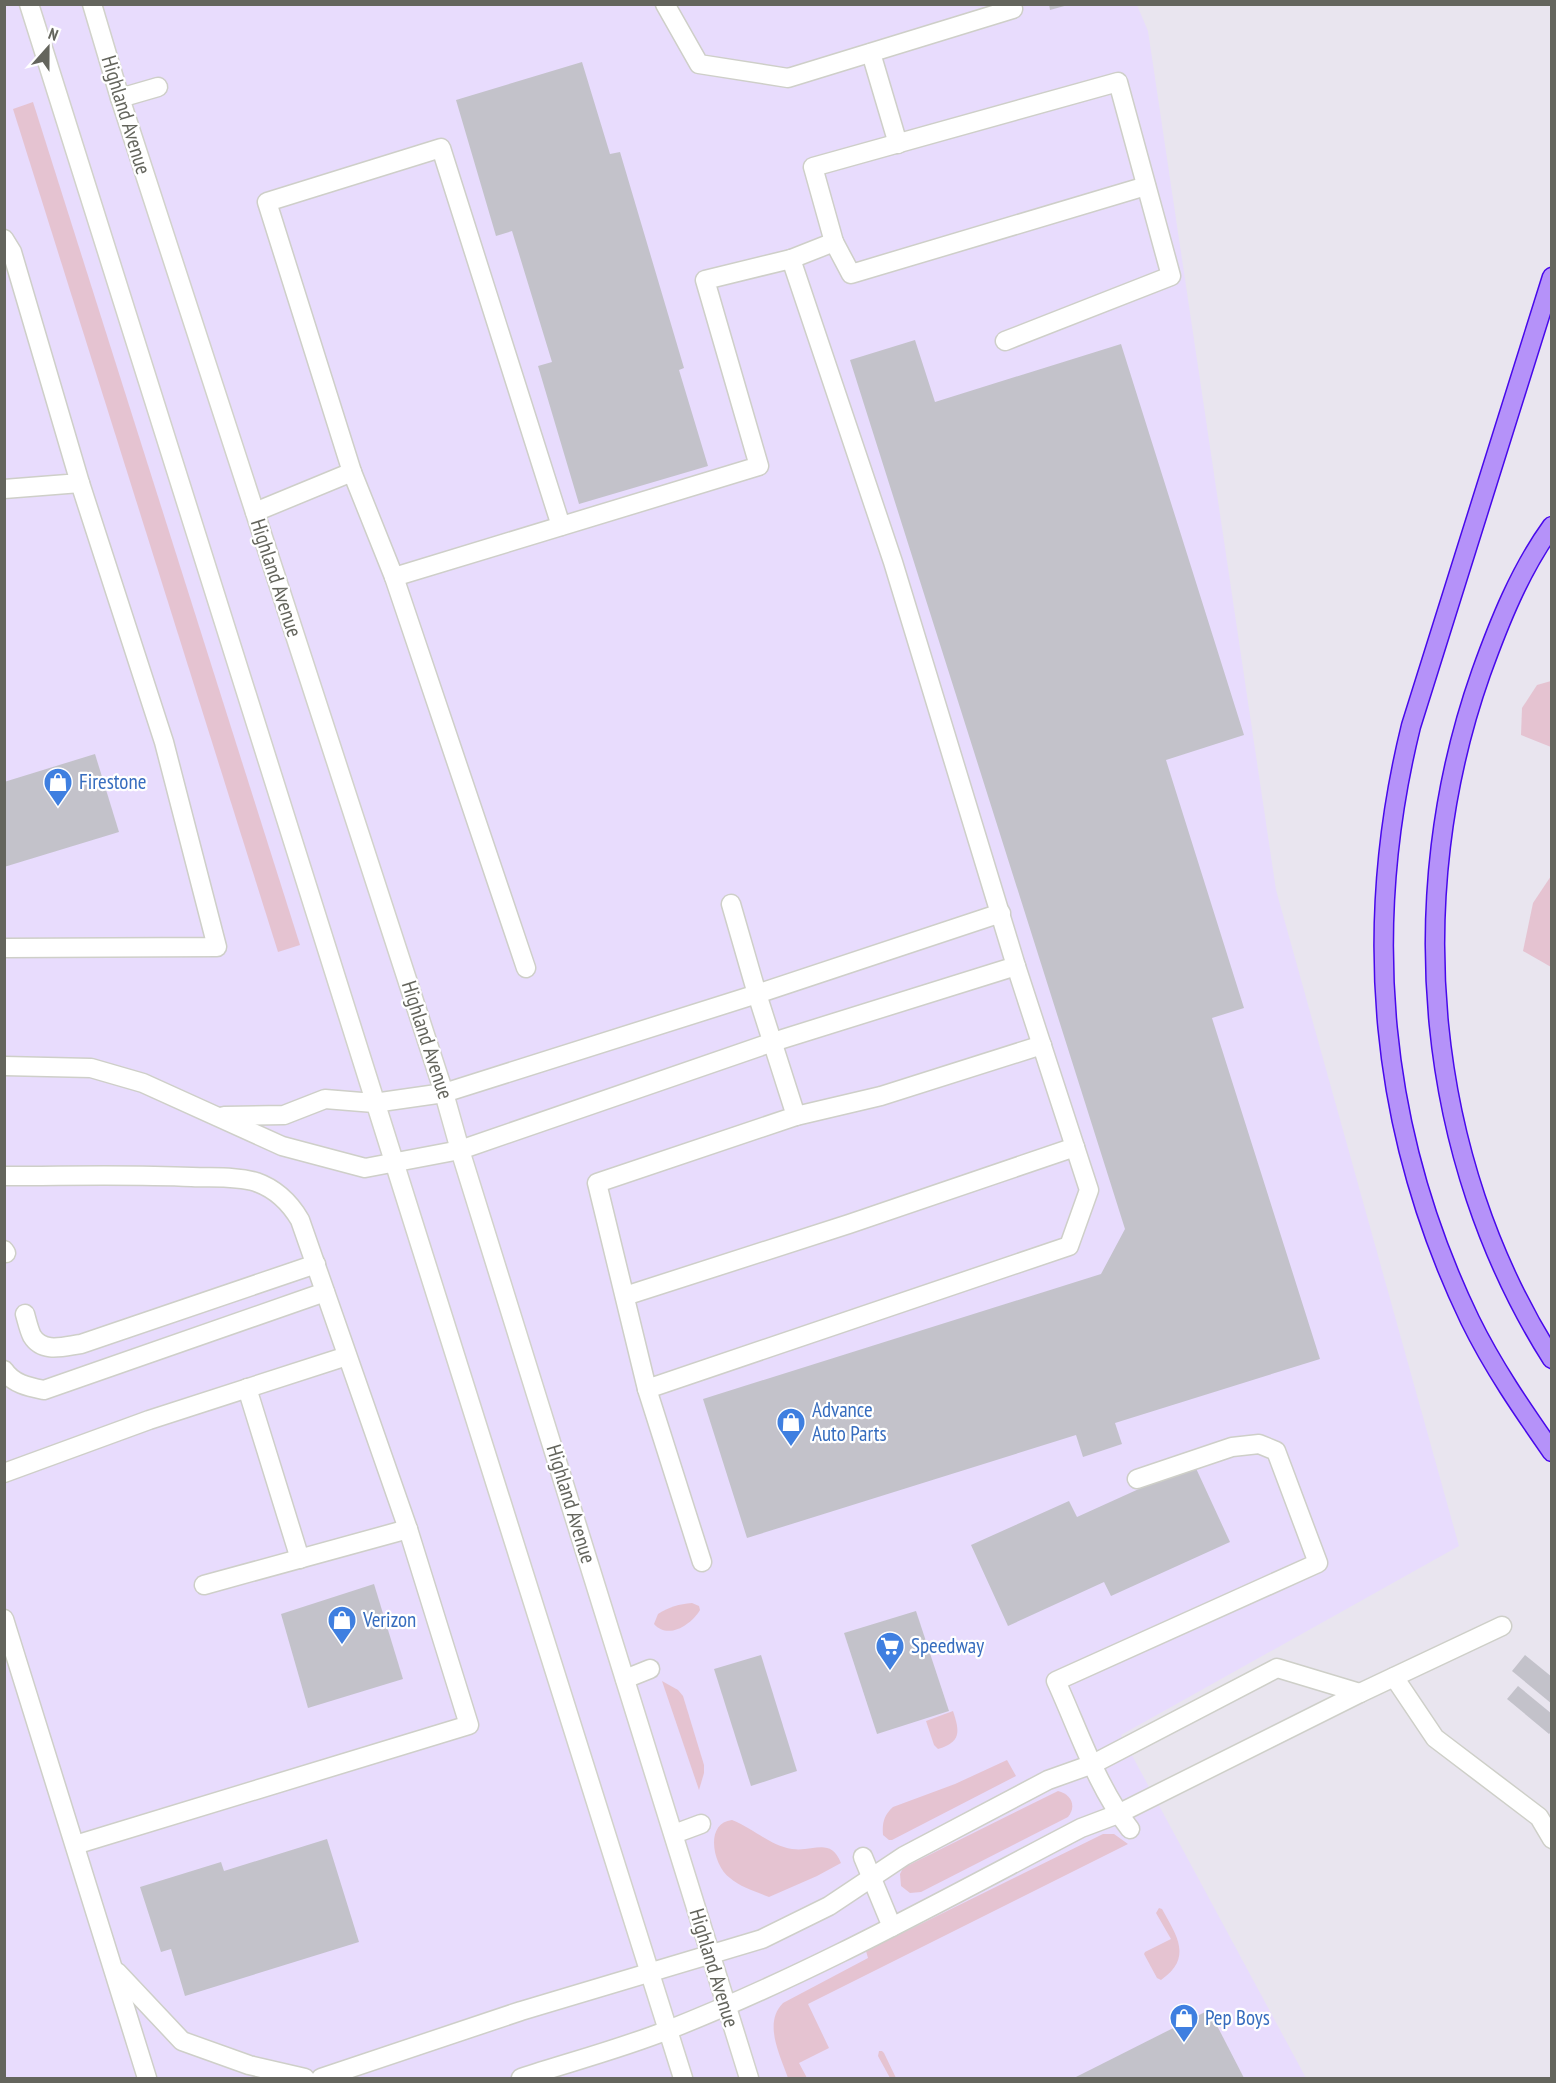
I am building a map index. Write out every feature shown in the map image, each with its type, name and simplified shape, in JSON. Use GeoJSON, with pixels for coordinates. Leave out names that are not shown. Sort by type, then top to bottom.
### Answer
{"type":"FeatureCollection","features":[{"type":"Feature","properties":{"kind":"highway"},"geometry":{"type":"LineString","coordinates":[[1551,278],[1411,726],[1391,820],[1386,866],[1383,949],[1384,995],[1394,1083],[1425,1209],[1470,1320],[1494,1365],[1551,1452]]}},
{"type":"Feature","properties":{"kind":"highway"},"geometry":{"type":"LineString","coordinates":[[1551,526],[1525,571],[1502,620],[1474,693],[1461,737],[1450,782],[1443,826],[1438,869],[1435,955],[1436,992],[1445,1074],[1465,1164],[1498,1256],[1518,1300],[1551,1359]]}},
{"type":"Feature","properties":{"kind":"main road"},"geometry":{"type":"LineString","coordinates":[[29,4],[683,2079]]}},
{"type":"Feature","properties":{"kind":"main road","name":"Highland Avenue"},"geometry":{"type":"LineString","coordinates":[[92,4],[120,98],[444,1093],[749,2079]]}},
{"type":"Feature","properties":{"kind":"main road"},"geometry":{"type":"LineString","coordinates":[[665,4],[699,64],[788,78],[1013,9]]}},
{"type":"Feature","properties":{"kind":"main road"},"geometry":{"type":"LineString","coordinates":[[871,53],[898,144]]}},
{"type":"Feature","properties":{"kind":"main road"},"geometry":{"type":"LineString","coordinates":[[1005,341],[1171,276],[1118,82],[813,167],[834,242],[851,274],[1146,186]]}},
{"type":"Feature","properties":{"kind":"main road"},"geometry":{"type":"LineString","coordinates":[[120,98],[158,87]]}},
{"type":"Feature","properties":{"kind":"main road"},"geometry":{"type":"LineString","coordinates":[[526,968],[394,578],[352,472],[267,202],[441,148],[561,526]]}},
{"type":"Feature","properties":{"kind":"main road"},"geometry":{"type":"LineString","coordinates":[[4,239],[12,252],[80,483],[164,742],[217,947],[4,948]]}},
{"type":"Feature","properties":{"kind":"main road"},"geometry":{"type":"LineString","coordinates":[[394,578],[759,466],[705,280],[791,258],[834,242]]}},
{"type":"Feature","properties":{"kind":"main road"},"geometry":{"type":"LineString","coordinates":[[647,1389],[1069,1246],[1089,1190],[1016,966],[893,562],[791,258]]}},
{"type":"Feature","properties":{"kind":"main road"},"geometry":{"type":"LineString","coordinates":[[255,512],[352,472]]}},
{"type":"Feature","properties":{"kind":"main road"},"geometry":{"type":"LineString","coordinates":[[4,489],[80,483]]}},
{"type":"Feature","properties":{"kind":"main road"},"geometry":{"type":"LineString","coordinates":[[731,904],[796,1116]]}},
{"type":"Feature","properties":{"kind":"main road"},"geometry":{"type":"LineString","coordinates":[[219,1116],[284,1115],[325,1099],[374,1103],[444,1093],[757,994],[1001,913]]}},
{"type":"Feature","properties":{"kind":"main road"},"geometry":{"type":"LineString","coordinates":[[4,1066],[91,1068],[143,1083],[282,1146],[365,1168],[460,1150],[773,1042],[1016,966]]}},
{"type":"Feature","properties":{"kind":"main road"},"geometry":{"type":"LineString","coordinates":[[702,1562],[647,1389],[597,1183],[796,1116],[881,1096],[1042,1045]]}},
{"type":"Feature","properties":{"kind":"main road"},"geometry":{"type":"LineString","coordinates":[[625,1296],[849,1224],[1076,1147]]}},
{"type":"Feature","properties":{"kind":"main road"},"geometry":{"type":"LineString","coordinates":[[4,1176],[142,1174],[235,1179],[256,1182],[291,1205],[300,1220],[316,1264],[408,1529],[469,1725],[75,1845]]}},
{"type":"Feature","properties":{"kind":"main road"},"geometry":{"type":"LineString","coordinates":[[25,1314],[33,1337],[42,1345],[52,1348],[81,1344],[316,1264]]}},
{"type":"Feature","properties":{"kind":"main road"},"geometry":{"type":"LineString","coordinates":[[4,1370],[24,1386],[44,1390],[325,1292]]}},
{"type":"Feature","properties":{"kind":"main road"},"geometry":{"type":"LineString","coordinates":[[4,1473],[149,1420],[347,1356]]}},
{"type":"Feature","properties":{"kind":"main road"},"geometry":{"type":"LineString","coordinates":[[247,1388],[300,1559]]}},
{"type":"Feature","properties":{"kind":"main road"},"geometry":{"type":"LineString","coordinates":[[1130,1829],[1118,1814],[1093,1764],[1056,1681],[1318,1563],[1276,1451],[1259,1444],[1232,1447],[1137,1479]]}},
{"type":"Feature","properties":{"kind":"main road"},"geometry":{"type":"LineString","coordinates":[[204,1585],[408,1529]]}},
{"type":"Feature","properties":{"kind":"main road"},"geometry":{"type":"LineString","coordinates":[[4,1618],[147,2079]]}},
{"type":"Feature","properties":{"kind":"main road"},"geometry":{"type":"LineString","coordinates":[[521,2079],[624,2047],[726,2006],[892,1927],[1081,1828],[1118,1814],[1360,1693],[1502,1626]]}},
{"type":"Feature","properties":{"kind":"main road"},"geometry":{"type":"LineString","coordinates":[[321,2079],[521,2011],[762,1939],[829,1906],[904,1856],[1048,1780],[1093,1764],[1277,1668],[1360,1693]]}},
{"type":"Feature","properties":{"kind":"main road"},"geometry":{"type":"LineString","coordinates":[[626,1679],[650,1669]]}},
{"type":"Feature","properties":{"kind":"main road"},"geometry":{"type":"LineString","coordinates":[[1394,1677],[1436,1738],[1539,1817],[1551,1839]]}},
{"type":"Feature","properties":{"kind":"main road"},"geometry":{"type":"LineString","coordinates":[[674,1834],[701,1824]]}},
{"type":"Feature","properties":{"kind":"main road"},"geometry":{"type":"LineString","coordinates":[[863,1857],[892,1927]]}},
{"type":"Feature","properties":{"kind":"main road"},"geometry":{"type":"LineString","coordinates":[[113,1967],[182,2041],[249,2065],[305,2079]]}},
{"type":"Feature","properties":{"kind":"shaded area"},"geometry":{"type":"Polygon","coordinates":[[[5,5],[1137,5],[1148,31],[1276,890],[1459,1546],[1121,1735],[1306,2078],[5,2078],[5,5]]]}},
{"type":"Feature","properties":{"kind":"shaded area"},"geometry":{"type":"Polygon","coordinates":[[[33,102],[300,945],[278,952],[13,109],[33,102]]]}},
{"type":"Feature","properties":{"kind":"shaded area"},"geometry":{"type":"Polygon","coordinates":[[[1552,681],[1551,747],[1521,735],[1522,708],[1537,685],[1552,681]]]}},
{"type":"Feature","properties":{"kind":"shaded area"},"geometry":{"type":"Polygon","coordinates":[[[1551,876],[1551,967],[1523,951],[1533,903],[1551,876]]]}},
{"type":"Feature","properties":{"kind":"shaded area"},"geometry":{"type":"Polygon","coordinates":[[[692,1603],[699,1606],[700,1610],[691,1621],[679,1629],[666,1631],[654,1624],[658,1614],[674,1606],[692,1603]]]}},
{"type":"Feature","properties":{"kind":"shaded area"},"geometry":{"type":"Polygon","coordinates":[[[662,1681],[678,1690],[683,1696],[704,1765],[699,1790],[662,1681]]]}},
{"type":"Feature","properties":{"kind":"shaded area"},"geometry":{"type":"Polygon","coordinates":[[[953,1711],[957,1735],[951,1743],[938,1749],[934,1745],[926,1721],[953,1711]]]}},
{"type":"Feature","properties":{"kind":"shaded area"},"geometry":{"type":"Polygon","coordinates":[[[1007,1760],[1016,1776],[892,1840],[883,1835],[884,1819],[893,1807],[955,1784],[1007,1760]]]}},
{"type":"Feature","properties":{"kind":"shaded area"},"geometry":{"type":"Polygon","coordinates":[[[1058,1791],[1071,1801],[1072,1809],[1068,1817],[921,1892],[910,1893],[901,1886],[900,1874],[903,1868],[1058,1791]]]}},
{"type":"Feature","properties":{"kind":"shaded area"},"geometry":{"type":"Polygon","coordinates":[[[732,1820],[784,1847],[792,1849],[827,1848],[837,1855],[841,1863],[769,1897],[739,1884],[724,1872],[719,1864],[714,1846],[717,1829],[723,1823],[732,1820]]]}},
{"type":"Feature","properties":{"kind":"shaded area"},"geometry":{"type":"Polygon","coordinates":[[[1103,1834],[1114,1834],[1128,1844],[808,2004],[829,2048],[799,2063],[807,2078],[788,2078],[774,2029],[777,2011],[783,2003],[868,1958],[866,1951],[1103,1834]]]}},
{"type":"Feature","properties":{"kind":"shaded area"},"geometry":{"type":"Polygon","coordinates":[[[1159,1908],[1162,1909],[1173,1928],[1179,1946],[1177,1963],[1161,1980],[1157,1978],[1144,1954],[1171,1939],[1156,1913],[1159,1908]]]}},
{"type":"Feature","properties":{"kind":"shaded area"},"geometry":{"type":"Polygon","coordinates":[[[879,2051],[884,2053],[896,2078],[890,2078],[878,2056],[879,2051]]]}},
{"type":"Feature","properties":{"kind":"building"},"geometry":{"type":"Polygon","coordinates":[[[1049,4],[1068,4],[1068,5],[1050,10],[1049,4]]]}},
{"type":"Feature","properties":{"kind":"building"},"geometry":{"type":"Polygon","coordinates":[[[582,62],[610,154],[620,152],[684,368],[679,370],[708,466],[579,504],[538,366],[552,362],[512,231],[496,236],[456,100],[582,62]]]}},
{"type":"Feature","properties":{"kind":"building"},"geometry":{"type":"Polygon","coordinates":[[[915,340],[935,402],[1121,344],[1244,735],[1166,760],[1244,1008],[1212,1018],[1320,1359],[1115,1423],[1122,1444],[1083,1457],[1076,1435],[747,1538],[703,1399],[1101,1274],[1125,1229],[850,360],[915,340]]]}},
{"type":"Feature","properties":{"kind":"building","name":"Firestone"},"geometry":{"type":"Polygon","coordinates":[[[95,754],[119,832],[4,867],[4,782],[95,754]]]}},
{"type":"Feature","properties":{"kind":"building"},"geometry":{"type":"Polygon","coordinates":[[[1194,1464],[1230,1542],[1111,1596],[1104,1582],[1008,1626],[971,1545],[1069,1501],[1077,1517],[1194,1464]]]}},
{"type":"Feature","properties":{"kind":"building","name":"Verizon"},"geometry":{"type":"Polygon","coordinates":[[[374,1584],[403,1679],[308,1708],[281,1614],[374,1584]]]}},
{"type":"Feature","properties":{"kind":"building"},"geometry":{"type":"Polygon","coordinates":[[[916,1611],[949,1711],[877,1734],[844,1633],[916,1611]]]}},
{"type":"Feature","properties":{"kind":"building"},"geometry":{"type":"Polygon","coordinates":[[[761,1655],[797,1771],[751,1786],[714,1669],[761,1655]]]}},
{"type":"Feature","properties":{"kind":"building"},"geometry":{"type":"Polygon","coordinates":[[[1525,1655],[1552,1677],[1552,1704],[1512,1671],[1525,1655]]]}},
{"type":"Feature","properties":{"kind":"building"},"geometry":{"type":"Polygon","coordinates":[[[1518,1686],[1552,1714],[1552,1731],[1549,1734],[1507,1699],[1518,1686]]]}},
{"type":"Feature","properties":{"kind":"building"},"geometry":{"type":"Polygon","coordinates":[[[327,1839],[359,1942],[185,1996],[171,1949],[161,1952],[140,1887],[221,1862],[224,1871],[327,1839]]]}},
{"type":"Feature","properties":{"kind":"building","name":"Pep Boys"},"geometry":{"type":"Polygon","coordinates":[[[1209,2010],[1244,2078],[1074,2078],[1209,2010]]]}},
{"type":"Feature","properties":{"kind":"place","name":"Firestone"},"geometry":{"type":"Point","coordinates":[58,808]}},
{"type":"Feature","properties":{"kind":"place","name":"Advance Auto Parts"},"geometry":{"type":"Point","coordinates":[791,1448]}},
{"type":"Feature","properties":{"kind":"place","name":"Verizon"},"geometry":{"type":"Point","coordinates":[342,1646]}},
{"type":"Feature","properties":{"kind":"place","name":"Speedway"},"geometry":{"type":"Point","coordinates":[890,1672]}},
{"type":"Feature","properties":{"kind":"place","name":"Pep Boys"},"geometry":{"type":"Point","coordinates":[1184,2044]}}]}
